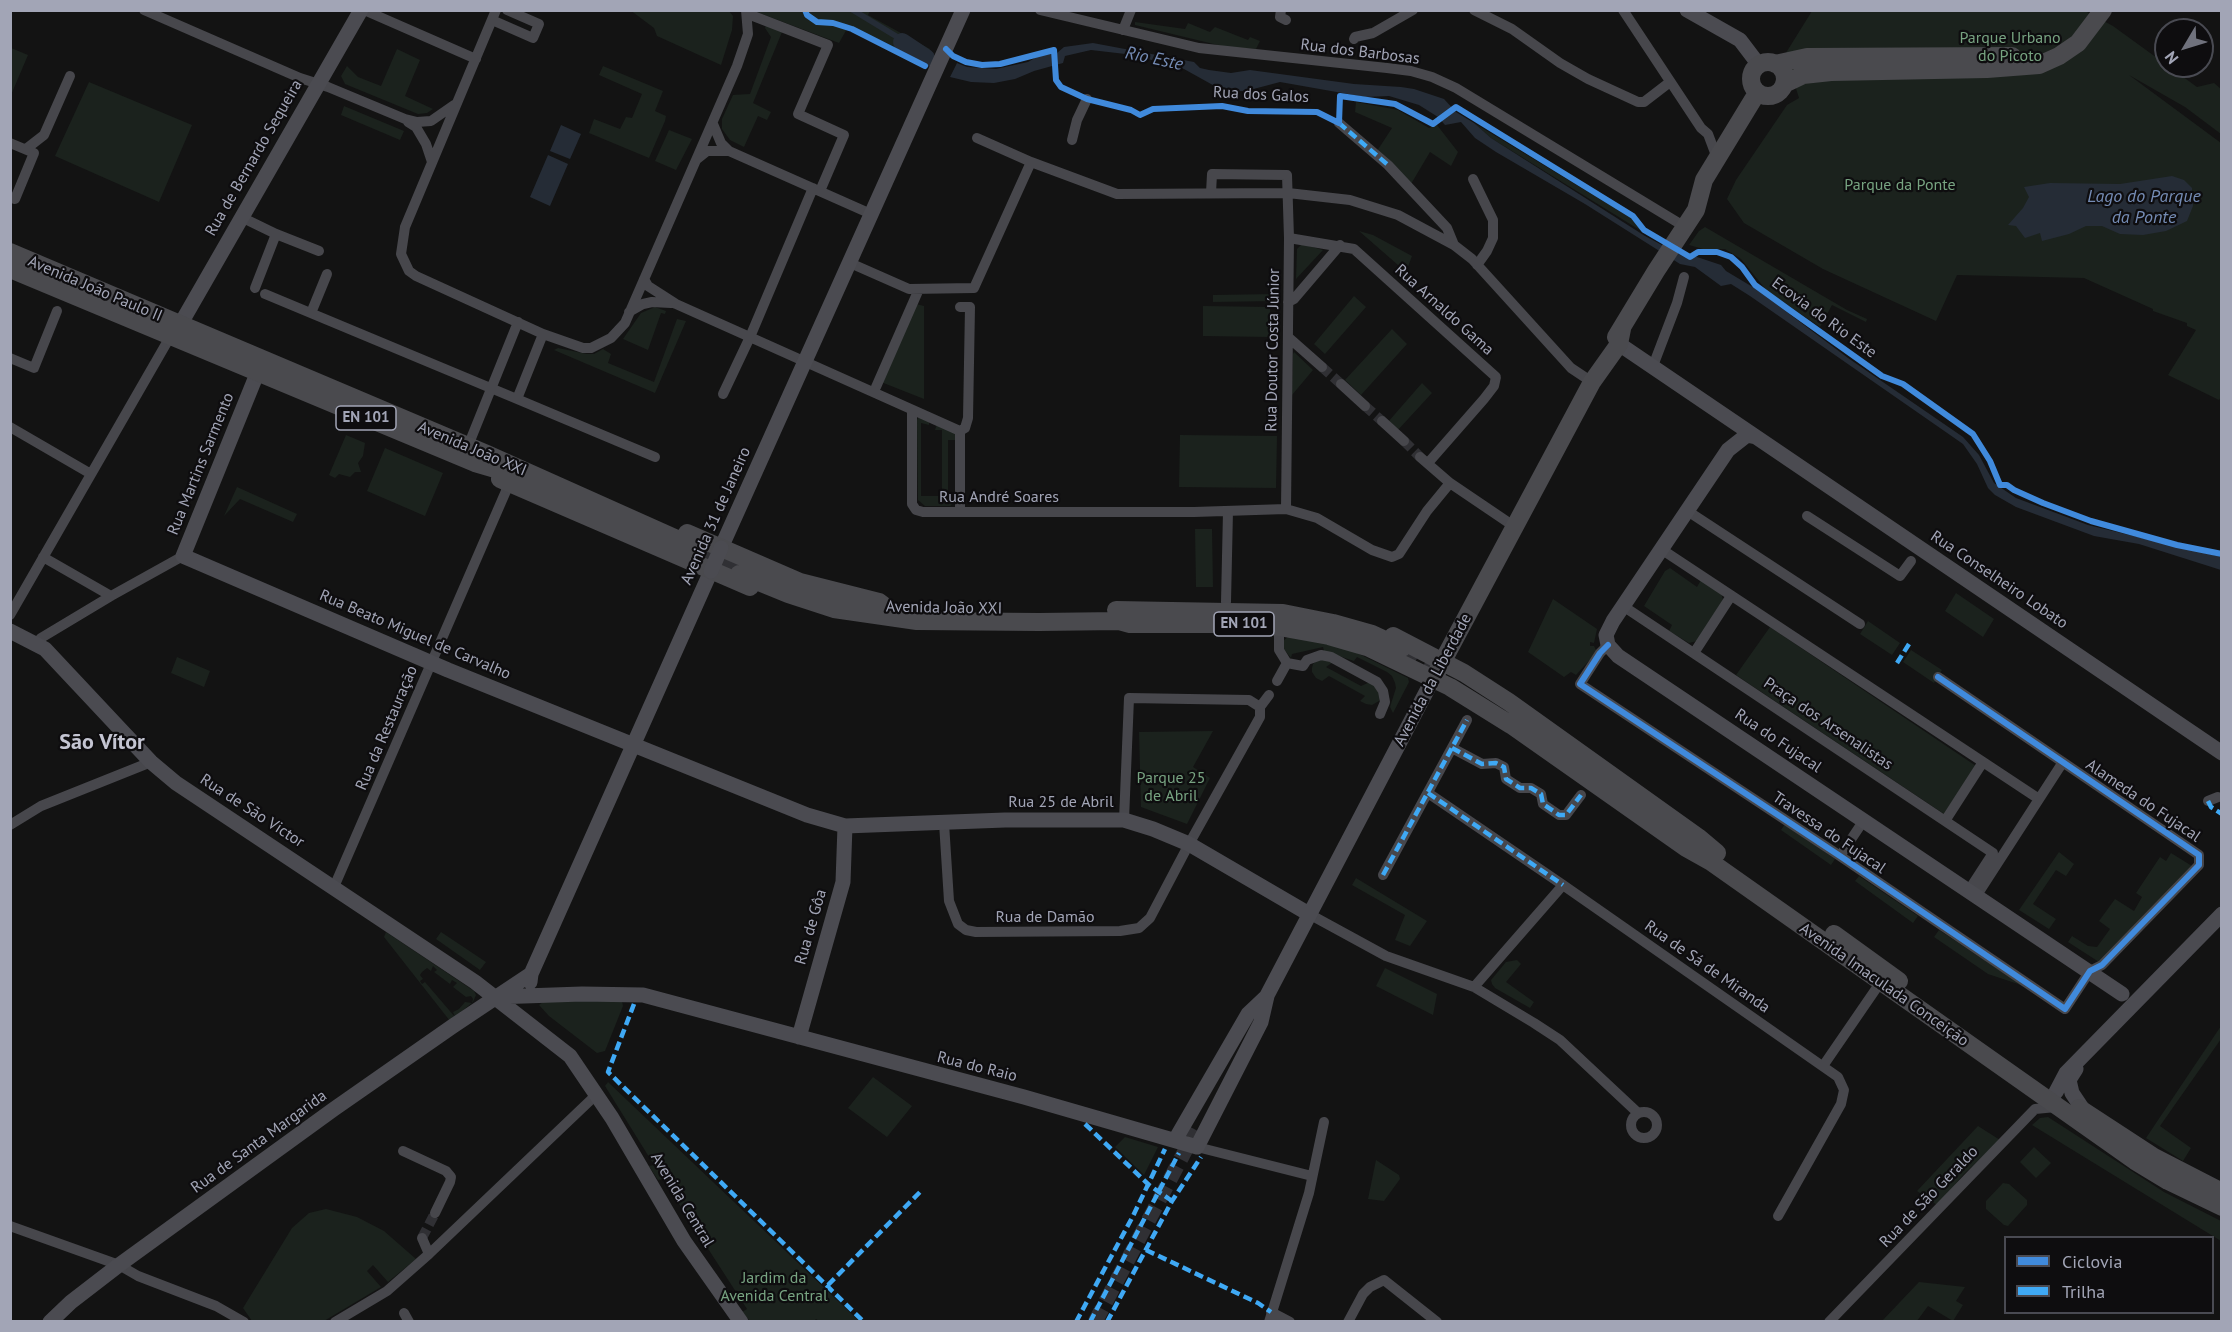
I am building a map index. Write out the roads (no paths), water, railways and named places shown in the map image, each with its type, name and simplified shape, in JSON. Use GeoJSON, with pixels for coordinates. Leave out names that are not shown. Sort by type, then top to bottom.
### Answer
{"type":"FeatureCollection","features":[{"type":"Feature","properties":{"kind":"main road","name":"Rua de Bernardo Sequeira"},"geometry":{"type":"LineString","coordinates":[[175,331],[318,83],[363,10]]}},
{"type":"Feature","properties":{"kind":"main road","name":"Avenida 31 de Janeiro"},"geometry":{"type":"LineString","coordinates":[[522,1018],[519,1005],[531,980],[531,974],[963,10]]}},
{"type":"Feature","properties":{"kind":"main road"},"geometry":{"type":"LineString","coordinates":[[1688,10],[1740,40],[1767,64],[1782,70],[1784,84]]}},
{"type":"Feature","properties":{"kind":"main road"},"geometry":{"type":"LineString","coordinates":[[2088,10],[2070,34],[2053,46],[2032,54],[2011,57],[1808,57],[1767,64],[1753,70],[1750,77],[1751,85],[1757,93],[1772,96],[1778,93],[1784,84],[1803,75],[1832,72],[1987,69],[2038,64],[2059,56],[2078,43],[2103,10]]}},
{"type":"Feature","properties":{"kind":"main road"},"geometry":{"type":"LineString","coordinates":[[1675,232],[1696,210],[1703,184],[1757,93]]}},
{"type":"Feature","properties":{"kind":"main road"},"geometry":{"type":"LineString","coordinates":[[1675,232],[1687,202],[1703,184]]}},
{"type":"Feature","properties":{"kind":"main road","name":"Avenida da Liberdade"},"geometry":{"type":"LineString","coordinates":[[1196,1130],[1442,661],[1592,382],[1656,271],[1675,232]]}},
{"type":"Feature","properties":{"kind":"main road","name":"Avenida João Paulo II"},"geometry":{"type":"LineString","coordinates":[[10,252],[175,331]]}},
{"type":"Feature","properties":{"kind":"main road","name":"Avenida João Paulo II"},"geometry":{"type":"LineString","coordinates":[[10,269],[175,331]]}},
{"type":"Feature","properties":{"kind":"main road","name":"Avenida João XXI"},"geometry":{"type":"LineString","coordinates":[[175,331],[477,455],[696,550],[501,476]]}},
{"type":"Feature","properties":{"kind":"main road"},"geometry":{"type":"LineString","coordinates":[[1620,336],[1653,366],[1733,419],[1734,425],[1728,450]]}},
{"type":"Feature","properties":{"kind":"main road","name":"Rua Martins Sarmento"},"geometry":{"type":"LineString","coordinates":[[183,556],[260,366]]}},
{"type":"Feature","properties":{"kind":"main road","name":"Rua Conselheiro Lobato"},"geometry":{"type":"LineString","coordinates":[[1733,419],[1756,437],[2222,753]]}},
{"type":"Feature","properties":{"kind":"main road"},"geometry":{"type":"LineString","coordinates":[[1608,645],[1606,635],[1623,606],[1728,450],[1747,435],[1756,437]]}},
{"type":"Feature","properties":{"kind":"main road"},"geometry":{"type":"LineString","coordinates":[[477,455],[573,485],[800,582],[879,602],[887,608]]}},
{"type":"Feature","properties":{"kind":"main road"},"geometry":{"type":"LineString","coordinates":[[477,455],[501,476],[784,602],[834,616],[876,624],[917,621]]}},
{"type":"Feature","properties":{"kind":"main road","name":"Rua Beato Miguel de Carvalho"},"geometry":{"type":"LineString","coordinates":[[183,556],[432,663],[633,745]]}},
{"type":"Feature","properties":{"kind":"main road","name":"Avenida João XXI"},"geometry":{"type":"LineString","coordinates":[[1119,621],[1129,618],[1239,616],[1281,618],[1331,628],[1401,650],[1362,632],[1283,613],[887,608],[825,598],[741,571],[788,594],[834,609],[917,621],[1119,621],[1130,624],[1250,624],[1279,627],[1329,636],[1367,647],[1433,679]]}},
{"type":"Feature","properties":{"kind":"main road","name":"Avenida João XXI"},"geometry":{"type":"LineString","coordinates":[[1152,611],[1226,602],[1284,607],[1335,616],[1374,628],[1442,661]]}},
{"type":"Feature","properties":{"kind":"main road","name":"Rua de São Victor"},"geometry":{"type":"LineString","coordinates":[[10,631],[45,649],[151,762],[176,783],[334,887],[522,1018]]}},
{"type":"Feature","properties":{"kind":"main road","name":"Rua do Fujacal"},"geometry":{"type":"LineString","coordinates":[[1608,645],[1618,656],[2122,994]]}},
{"type":"Feature","properties":{"kind":"main road","name":"Avenida Imaculada Conceição"},"geometry":{"type":"LineString","coordinates":[[1442,661],[1464,673],[1551,732],[1880,983],[2059,1091],[2168,1181],[2222,1207]]}},
{"type":"Feature","properties":{"kind":"main road","name":"Avenida Imaculada Conceição"},"geometry":{"type":"LineString","coordinates":[[1433,679],[1511,725],[1686,848],[1714,858]]}},
{"type":"Feature","properties":{"kind":"main road","name":"Avenida Imaculada Conceição"},"geometry":{"type":"LineString","coordinates":[[1514,717],[1693,840],[1714,858],[2059,1091],[2084,1111],[2177,1171],[2222,1192]]}},
{"type":"Feature","properties":{"kind":"main road","name":"Rua 25 de Abril"},"geometry":{"type":"LineString","coordinates":[[633,745],[783,806],[845,826],[1005,820],[1124,820],[1189,844],[1309,914]]}},
{"type":"Feature","properties":{"kind":"main road","name":"Rua de Gôa"},"geometry":{"type":"LineString","coordinates":[[799,1037],[843,882],[845,826]]}},
{"type":"Feature","properties":{"kind":"main road"},"geometry":{"type":"LineString","coordinates":[[2059,1091],[2088,1050],[2222,914]]}},
{"type":"Feature","properties":{"kind":"main road"},"geometry":{"type":"LineString","coordinates":[[531,974],[538,986],[550,994]]}},
{"type":"Feature","properties":{"kind":"main road","name":"Rua de Santa Margarida"},"geometry":{"type":"LineString","coordinates":[[50,1322],[119,1265],[334,1109],[531,974]]}},
{"type":"Feature","properties":{"kind":"main road","name":"Rua do Raio"},"geometry":{"type":"LineString","coordinates":[[495,997],[550,994],[634,999],[643,995],[1024,1097],[1197,1147]]}},
{"type":"Feature","properties":{"kind":"main road"},"geometry":{"type":"LineString","coordinates":[[2126,1012],[2122,994],[2141,995]]}},
{"type":"Feature","properties":{"kind":"main road","name":"Avenida da Liberdade"},"geometry":{"type":"LineString","coordinates":[[1175,1140],[1248,1014],[1267,996]]}},
{"type":"Feature","properties":{"kind":"main road","name":"Avenida da Liberdade"},"geometry":{"type":"LineString","coordinates":[[1197,1147],[1261,1022],[1267,996]]}},
{"type":"Feature","properties":{"kind":"main road","name":"Avenida Central"},"geometry":{"type":"LineString","coordinates":[[522,1018],[570,1056],[597,1094],[684,1241],[741,1322]]}},
{"type":"Feature","properties":{"kind":"main road"},"geometry":{"type":"LineString","coordinates":[[2084,1111],[2072,1093],[2069,1080],[2088,1050]]}},
{"type":"Feature","properties":{"kind":"street"},"geometry":{"type":"LineString","coordinates":[[144,10],[300,78],[318,83],[405,119],[417,122],[431,121],[445,113],[459,100]]}},
{"type":"Feature","properties":{"kind":"street"},"geometry":{"type":"LineString","coordinates":[[363,10],[476,58]]}},
{"type":"Feature","properties":{"kind":"street"},"geometry":{"type":"LineString","coordinates":[[507,10],[539,24],[533,38],[494,15],[405,227],[401,254],[409,271],[416,276],[543,334],[573,346],[591,348],[611,338],[621,329],[629,312],[713,124],[743,49],[748,34],[747,12],[828,45],[798,114],[844,135],[816,190],[723,394]]}},
{"type":"Feature","properties":{"kind":"street","name":"Rua dos Barbosas"},"geometry":{"type":"LineString","coordinates":[[1040,10],[1198,48],[1395,69],[1432,77],[1456,88],[1675,232]]}},
{"type":"Feature","properties":{"kind":"street"},"geometry":{"type":"LineString","coordinates":[[1123,30],[1131,10]]}},
{"type":"Feature","properties":{"kind":"street"},"geometry":{"type":"LineString","coordinates":[[1354,39],[1354,37],[1372,33],[1413,10]]}},
{"type":"Feature","properties":{"kind":"street"},"geometry":{"type":"LineString","coordinates":[[1474,10],[1512,29],[1560,63],[1588,79],[1638,102],[1644,102],[1670,82]]}},
{"type":"Feature","properties":{"kind":"street"},"geometry":{"type":"LineString","coordinates":[[1623,10],[1701,128],[1708,134],[1717,158]]}},
{"type":"Feature","properties":{"kind":"street"},"geometry":{"type":"LineString","coordinates":[[26,149],[44,135],[70,76]]}},
{"type":"Feature","properties":{"kind":"street"},"geometry":{"type":"LineString","coordinates":[[1072,140],[1077,120],[1087,99]]}},
{"type":"Feature","properties":{"kind":"street"},"geometry":{"type":"LineString","coordinates":[[405,119],[416,127],[426,144],[432,162]]}},
{"type":"Feature","properties":{"kind":"street"},"geometry":{"type":"LineString","coordinates":[[1339,123],[1388,165],[1447,228],[1454,245]]}},
{"type":"Feature","properties":{"kind":"street"},"geometry":{"type":"LineString","coordinates":[[713,124],[722,143],[729,151]]}},
{"type":"Feature","properties":{"kind":"street"},"geometry":{"type":"LineString","coordinates":[[977,138],[1031,162],[1117,194],[1288,193],[1350,200],[1398,215],[1454,245],[1477,265],[1571,368],[1592,382]]}},
{"type":"Feature","properties":{"kind":"street"},"geometry":{"type":"LineString","coordinates":[[10,143],[34,153],[15,199],[10,197]]}},
{"type":"Feature","properties":{"kind":"street"},"geometry":{"type":"LineString","coordinates":[[697,159],[707,151],[729,151],[871,214]]}},
{"type":"Feature","properties":{"kind":"street"},"geometry":{"type":"LineString","coordinates":[[849,263],[909,289],[974,288],[1031,162]]}},
{"type":"Feature","properties":{"kind":"street"},"geometry":{"type":"LineString","coordinates":[[1211,192],[1212,174],[1287,175],[1288,193]]}},
{"type":"Feature","properties":{"kind":"street"},"geometry":{"type":"LineString","coordinates":[[1473,179],[1493,220],[1492,238],[1487,251],[1477,265]]}},
{"type":"Feature","properties":{"kind":"street","name":"Rua Doutor Costa Júnior"},"geometry":{"type":"LineString","coordinates":[[1286,508],[1288,193]]}},
{"type":"Feature","properties":{"kind":"street"},"geometry":{"type":"LineString","coordinates":[[241,217],[319,251]]}},
{"type":"Feature","properties":{"kind":"street"},"geometry":{"type":"LineString","coordinates":[[276,234],[260,291],[655,457]]}},
{"type":"Feature","properties":{"kind":"street"},"geometry":{"type":"LineString","coordinates":[[1289,238],[1340,245]]}},
{"type":"Feature","properties":{"kind":"street"},"geometry":{"type":"LineString","coordinates":[[1288,302],[1294,299],[1340,245]]}},
{"type":"Feature","properties":{"kind":"street","name":"Rua Arnaldo Gama"},"geometry":{"type":"LineString","coordinates":[[1340,245],[1354,249],[1496,377],[1494,386],[1484,399],[1424,460],[1450,483]]}},
{"type":"Feature","properties":{"kind":"street"},"geometry":{"type":"LineString","coordinates":[[311,313],[327,274]]}},
{"type":"Feature","properties":{"kind":"street"},"geometry":{"type":"LineString","coordinates":[[1653,366],[1677,303],[1684,277]]}},
{"type":"Feature","properties":{"kind":"street"},"geometry":{"type":"LineString","coordinates":[[644,279],[648,286],[676,304],[960,431]]}},
{"type":"Feature","properties":{"kind":"street"},"geometry":{"type":"LineString","coordinates":[[876,387],[919,289]]}},
{"type":"Feature","properties":{"kind":"street"},"geometry":{"type":"LineString","coordinates":[[629,312],[652,302],[676,304]]}},
{"type":"Feature","properties":{"kind":"street"},"geometry":{"type":"LineString","coordinates":[[960,307],[970,307],[968,418],[965,428],[960,431]]}},
{"type":"Feature","properties":{"kind":"street"},"geometry":{"type":"LineString","coordinates":[[10,358],[34,368],[57,311]]}},
{"type":"Feature","properties":{"kind":"street"},"geometry":{"type":"LineString","coordinates":[[477,455],[492,389],[518,322]]}},
{"type":"Feature","properties":{"kind":"street","name":"Rua de Bernardo Sequeira"},"geometry":{"type":"LineString","coordinates":[[10,615],[175,331]]}},
{"type":"Feature","properties":{"kind":"street"},"geometry":{"type":"LineString","coordinates":[[517,399],[543,334]]}},
{"type":"Feature","properties":{"kind":"street"},"geometry":{"type":"LineString","coordinates":[[1288,337],[1322,367]]}},
{"type":"Feature","properties":{"kind":"street"},"geometry":{"type":"LineString","coordinates":[[855,384],[864,381],[889,393],[892,401]]}},
{"type":"Feature","properties":{"kind":"street"},"geometry":{"type":"LineString","coordinates":[[1341,384],[1365,406]]}},
{"type":"Feature","properties":{"kind":"street","name":"Rua André Soares"},"geometry":{"type":"LineString","coordinates":[[912,411],[912,504],[916,510],[923,512],[1228,511],[1286,508]]}},
{"type":"Feature","properties":{"kind":"street"},"geometry":{"type":"LineString","coordinates":[[1382,421],[1404,441]]}},
{"type":"Feature","properties":{"kind":"street"},"geometry":{"type":"LineString","coordinates":[[10,427],[91,474]]}},
{"type":"Feature","properties":{"kind":"street"},"geometry":{"type":"LineString","coordinates":[[960,431],[960,512]]}},
{"type":"Feature","properties":{"kind":"street","name":"Rua da Restauração"},"geometry":{"type":"LineString","coordinates":[[334,887],[506,491],[501,476]]}},
{"type":"Feature","properties":{"kind":"street"},"geometry":{"type":"LineString","coordinates":[[1286,508],[1326,522],[1372,550],[1392,557],[1399,554],[1417,530],[1427,511],[1450,483],[1515,527]]}},
{"type":"Feature","properties":{"kind":"street"},"geometry":{"type":"LineString","coordinates":[[1686,510],[1860,624]]}},
{"type":"Feature","properties":{"kind":"street"},"geometry":{"type":"LineString","coordinates":[[1226,602],[1228,511]]}},
{"type":"Feature","properties":{"kind":"street"},"geometry":{"type":"LineString","coordinates":[[1807,516],[1900,576],[1911,561]]}},
{"type":"Feature","properties":{"kind":"street"},"geometry":{"type":"LineString","coordinates":[[1661,549],[2039,799]]}},
{"type":"Feature","properties":{"kind":"street","name":"Rua Martins Sarmento"},"geometry":{"type":"LineString","coordinates":[[36,644],[41,638],[111,596],[183,556]]}},
{"type":"Feature","properties":{"kind":"street"},"geometry":{"type":"LineString","coordinates":[[43,557],[111,596]]}},
{"type":"Feature","properties":{"kind":"street"},"geometry":{"type":"LineString","coordinates":[[1694,653],[1731,596]]}},
{"type":"Feature","properties":{"kind":"street","name":"Praça dos Arsenalistas"},"geometry":{"type":"LineString","coordinates":[[1623,606],[1993,853],[1973,893]]}},
{"type":"Feature","properties":{"kind":"street"},"geometry":{"type":"LineString","coordinates":[[1279,627],[1280,650],[1287,663]]}},
{"type":"Feature","properties":{"kind":"street","name":"Travessa do Fujacal"},"geometry":{"type":"LineString","coordinates":[[1608,645],[1580,684],[1840,856],[2065,1009],[2090,971]]}},
{"type":"Feature","properties":{"kind":"street"},"geometry":{"type":"LineString","coordinates":[[1287,663],[1302,666],[1307,660],[1321,655],[1330,657],[1377,682],[1383,691],[1385,702],[1380,714]]}},
{"type":"Feature","properties":{"kind":"street"},"geometry":{"type":"LineString","coordinates":[[1278,681],[1287,663]]}},
{"type":"Feature","properties":{"kind":"street","name":"Alameda do Fujacal"},"geometry":{"type":"LineString","coordinates":[[1938,677],[2199,855],[2199,865],[2102,965],[2090,971]]}},
{"type":"Feature","properties":{"kind":"street"},"geometry":{"type":"LineString","coordinates":[[1189,844],[1260,717],[1260,707],[1269,695]]}},
{"type":"Feature","properties":{"kind":"street"},"geometry":{"type":"LineString","coordinates":[[1124,820],[1129,698],[1249,700],[1260,707]]}},
{"type":"Feature","properties":{"kind":"street"},"geometry":{"type":"LineString","coordinates":[[1383,875],[1467,720]]}},
{"type":"Feature","properties":{"kind":"street"},"geometry":{"type":"LineString","coordinates":[[1452,748],[1482,764],[1496,763],[1504,767],[1506,779],[1520,788],[1532,788],[1541,794],[1543,804],[1559,815],[1566,815],[1581,795]]}},
{"type":"Feature","properties":{"kind":"street"},"geometry":{"type":"LineString","coordinates":[[10,825],[41,806],[151,762]]}},
{"type":"Feature","properties":{"kind":"street"},"geometry":{"type":"LineString","coordinates":[[1945,821],[1983,762]]}},
{"type":"Feature","properties":{"kind":"street"},"geometry":{"type":"LineString","coordinates":[[1973,893],[2063,762]]}},
{"type":"Feature","properties":{"kind":"street","name":"Rua de Sá de Miranda"},"geometry":{"type":"LineString","coordinates":[[1428,794],[1838,1077],[1844,1090],[1841,1104],[1778,1216]]}},
{"type":"Feature","properties":{"kind":"street","name":"Travessa do Fujacal"},"geometry":{"type":"LineString","coordinates":[[1840,856],[1864,820]]}},
{"type":"Feature","properties":{"kind":"street","name":"Rua de Damão"},"geometry":{"type":"LineString","coordinates":[[944,823],[949,901],[958,924],[966,930],[976,932],[1120,931],[1139,928],[1150,918],[1189,844]]}},
{"type":"Feature","properties":{"kind":"street"},"geometry":{"type":"LineString","coordinates":[[1474,987],[1563,885]]}},
{"type":"Feature","properties":{"kind":"street","name":"Rua 25 de Abril"},"geometry":{"type":"LineString","coordinates":[[1309,914],[1386,956],[1447,982],[1474,987],[1560,1040],[1638,1113]]}},
{"type":"Feature","properties":{"kind":"street"},"geometry":{"type":"LineString","coordinates":[[1823,1066],[1880,983]]}},
{"type":"Feature","properties":{"kind":"street","name":"Rua de São Geraldo"},"geometry":{"type":"LineString","coordinates":[[1829,1322],[2035,1109],[2059,1091]]}},
{"type":"Feature","properties":{"kind":"street"},"geometry":{"type":"LineString","coordinates":[[335,1322],[387,1291],[597,1094]]}},
{"type":"Feature","properties":{"kind":"street"},"geometry":{"type":"LineString","coordinates":[[1290,1322],[1270,1317],[1309,1193],[1324,1122]]}},
{"type":"Feature","properties":{"kind":"street","name":"Rua do Raio"},"geometry":{"type":"LineString","coordinates":[[1197,1147],[1312,1176]]}},
{"type":"Feature","properties":{"kind":"street"},"geometry":{"type":"LineString","coordinates":[[403,1151],[446,1171],[451,1177],[435,1213]]}},
{"type":"Feature","properties":{"kind":"street"},"geometry":{"type":"LineString","coordinates":[[10,1226],[119,1265],[138,1276],[212,1305],[244,1322]]}},
{"type":"Feature","properties":{"kind":"street"},"geometry":{"type":"LineString","coordinates":[[422,1238],[429,1254]]}},
{"type":"Feature","properties":{"kind":"street"},"geometry":{"type":"LineString","coordinates":[[1348,1322],[1363,1294],[1370,1287],[1384,1280],[1437,1322]]}},
{"type":"Feature","properties":{"kind":"water"},"geometry":{"type":"Polygon","coordinates":[[[849,11],[860,11],[926,51],[923,56],[849,11]]]}},
{"type":"Feature","properties":{"kind":"water"},"geometry":{"type":"Polygon","coordinates":[[[1093,43],[1194,62],[1200,68],[1209,70],[1231,73],[1250,70],[1354,84],[1401,87],[1444,99],[1456,112],[1474,123],[1491,138],[1645,236],[1688,259],[1694,256],[1721,265],[1726,271],[1756,289],[1848,358],[1963,437],[1979,455],[1994,483],[2016,498],[2088,525],[2221,557],[2221,570],[2139,544],[2094,536],[2016,507],[1995,495],[1988,488],[1977,464],[1963,444],[1750,296],[1731,284],[1721,286],[1695,267],[1680,264],[1585,204],[1496,152],[1475,138],[1461,122],[1445,125],[1438,117],[1419,105],[1389,96],[1365,97],[1280,82],[1246,91],[1220,89],[1184,69],[1134,55],[1091,50],[1065,56],[1063,63],[1015,79],[994,83],[971,82],[950,77],[957,63],[967,67],[996,69],[1028,62],[1040,55],[1057,53],[1064,47],[1093,43]]]}},
{"type":"Feature","properties":{"kind":"water"},"geometry":{"type":"Polygon","coordinates":[[[561,125],[581,134],[570,159],[550,151],[561,125]]]}},
{"type":"Feature","properties":{"kind":"water"},"geometry":{"type":"Polygon","coordinates":[[[548,155],[568,164],[550,206],[530,197],[548,155]]]}},
{"type":"Feature","properties":{"kind":"water","name":"Lago do Parque da Ponte"},"geometry":{"type":"Polygon","coordinates":[[[2172,176],[2184,180],[2192,188],[2193,206],[2187,221],[2166,231],[2143,235],[2120,234],[2102,226],[2086,226],[2069,234],[2042,241],[2040,233],[2025,238],[2016,226],[2008,225],[2023,208],[2029,197],[2024,187],[2050,183],[2120,184],[2172,176]]]}},
{"type":"Feature","properties":{"kind":"waterway","name":"Rio Este"},"geometry":{"type":"LineString","coordinates":[[902,42],[926,58]]}},
{"type":"Feature","properties":{"kind":"tunnel"},"geometry":{"type":"LineString","coordinates":[[1322,367],[1341,384]]}},
{"type":"Feature","properties":{"kind":"tunnel"},"geometry":{"type":"LineString","coordinates":[[1365,406],[1382,421]]}},
{"type":"Feature","properties":{"kind":"tunnel"},"geometry":{"type":"LineString","coordinates":[[1404,441],[1420,457]]}},
{"type":"Feature","properties":{"kind":"tunnel"},"geometry":{"type":"LineString","coordinates":[[697,548],[742,567]]}},
{"type":"Feature","properties":{"kind":"tunnel"},"geometry":{"type":"LineString","coordinates":[[1400,652],[1435,671]]}},
{"type":"Feature","properties":{"kind":"tunnel"},"geometry":{"type":"LineString","coordinates":[[1095,1322],[1196,1130]]}},
{"type":"Feature","properties":{"kind":"tunnel"},"geometry":{"type":"LineString","coordinates":[[422,1238],[435,1213]]}},
{"type":"Feature","properties":{"kind":"district","name":"São Vítor"},"geometry":{"type":"Point","coordinates":[102,743]}},
{"type":"Feature","properties":{"kind":"park label","name":"Parque Urbano do Picoto"},"geometry":{"type":"Point","coordinates":[2010,47]}},
{"type":"Feature","properties":{"kind":"park label","name":"Parque da Ponte"},"geometry":{"type":"Point","coordinates":[1900,185]}},
{"type":"Feature","properties":{"kind":"park label","name":"Parque 25 de Abril"},"geometry":{"type":"Point","coordinates":[1171,787]}},
{"type":"Feature","properties":{"kind":"park label","name":"Jardim da Avenida Central"},"geometry":{"type":"Point","coordinates":[774,1287]}}]}
